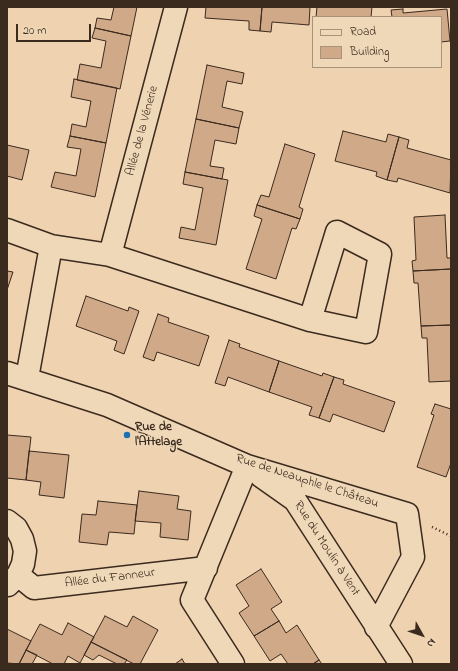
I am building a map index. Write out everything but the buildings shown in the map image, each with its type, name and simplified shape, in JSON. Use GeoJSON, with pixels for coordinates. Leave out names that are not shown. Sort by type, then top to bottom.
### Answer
{"type":"FeatureCollection","features":[{"type":"Feature","properties":{"kind":"street","name":"Allée de la Vénerie"},"geometry":{"type":"LineString","coordinates":[[110,255],[176,7]]}},
{"type":"Feature","properties":{"kind":"street"},"geometry":{"type":"LineString","coordinates":[[7,230],[51,246],[110,255],[310,320],[366,332],[380,254],[338,232],[310,320]]}},
{"type":"Feature","properties":{"kind":"street"},"geometry":{"type":"LineString","coordinates":[[17,376],[51,246]]}},
{"type":"Feature","properties":{"kind":"street","name":"Rue de Neauphle le Château"},"geometry":{"type":"LineString","coordinates":[[17,376],[107,405],[247,466],[407,514],[413,557],[376,627]]}},
{"type":"Feature","properties":{"kind":"street"},"geometry":{"type":"LineString","coordinates":[[233,664],[192,600],[247,466]]}},
{"type":"Feature","properties":{"kind":"street","name":"Rue du Moulin à Vent"},"geometry":{"type":"LineString","coordinates":[[247,466],[295,500],[401,664]]}},
{"type":"Feature","properties":{"kind":"street","name":"Allée du Fanneur"},"geometry":{"type":"LineString","coordinates":[[7,521],[19,534],[25,551],[23,564],[12,580],[34,588],[206,568]]}},
{"type":"Feature","properties":{"kind":"place","name":"Rue de l'Attelage"},"geometry":{"type":"Point","coordinates":[127,435]}}]}
